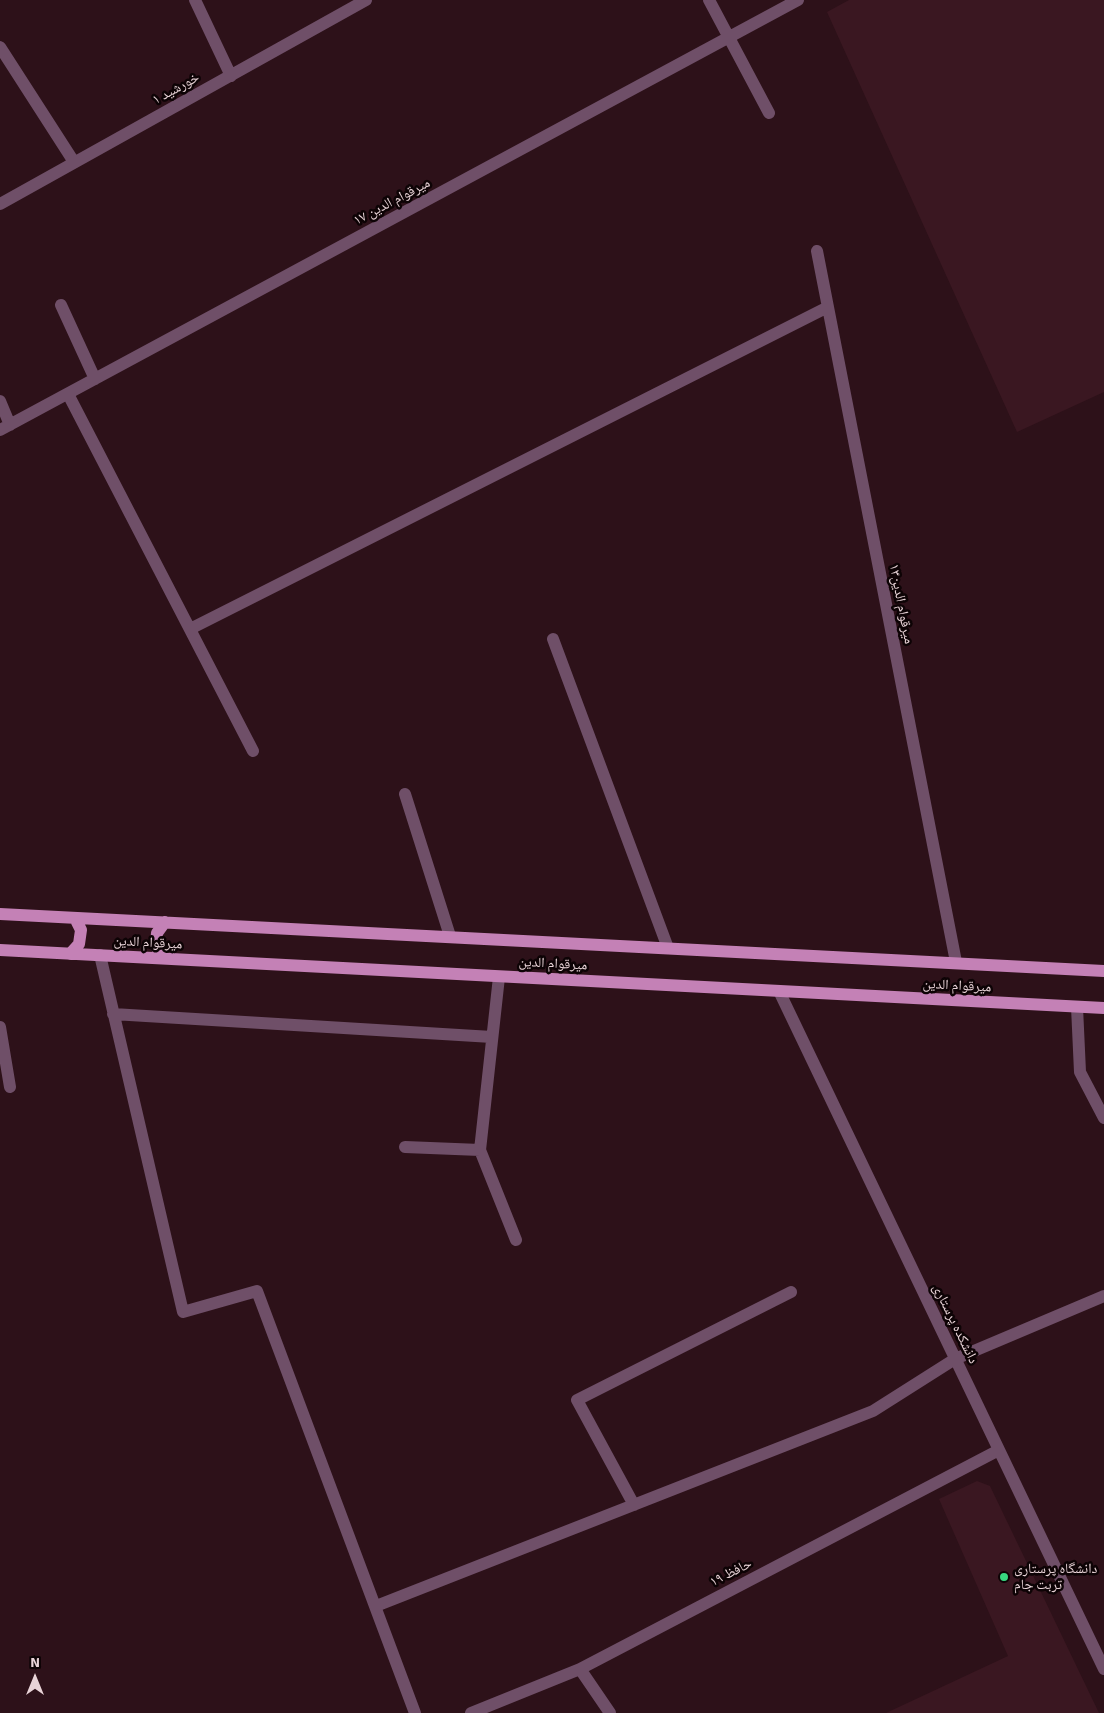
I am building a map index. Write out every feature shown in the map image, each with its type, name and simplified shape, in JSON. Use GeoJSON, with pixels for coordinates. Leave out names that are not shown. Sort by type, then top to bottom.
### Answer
{"type":"FeatureCollection","features":[{"type":"Feature","properties":{"kind":"main road","name":"میرقوام الدین"},"geometry":{"type":"LineString","coordinates":[[0,914],[1104,971]]}},
{"type":"Feature","properties":{"kind":"main road"},"geometry":{"type":"LineString","coordinates":[[70,954],[79,944],[81,930],[74,918]]}},
{"type":"Feature","properties":{"kind":"main road"},"geometry":{"type":"LineString","coordinates":[[162,958],[156,946],[157,933],[165,922]]}},
{"type":"Feature","properties":{"kind":"main road","name":"میرقوام الدین"},"geometry":{"type":"LineString","coordinates":[[0,950],[1104,1008]]}},
{"type":"Feature","properties":{"kind":"street"},"geometry":{"type":"LineString","coordinates":[[195,0],[231,76]]}},
{"type":"Feature","properties":{"kind":"street","name":"خورشید ۱"},"geometry":{"type":"LineString","coordinates":[[0,204],[366,0]]}},
{"type":"Feature","properties":{"kind":"street"},"geometry":{"type":"LineString","coordinates":[[709,0],[769,113]]}},
{"type":"Feature","properties":{"kind":"street","name":"میرقوام الدین ۱۷"},"geometry":{"type":"LineString","coordinates":[[5,427],[798,0]]}},
{"type":"Feature","properties":{"kind":"street"},"geometry":{"type":"LineString","coordinates":[[0,47],[74,162]]}},
{"type":"Feature","properties":{"kind":"street","name":"میرقوام الدین۱۳"},"geometry":{"type":"LineString","coordinates":[[817,251],[956,962]]}},
{"type":"Feature","properties":{"kind":"street"},"geometry":{"type":"LineString","coordinates":[[61,305],[95,379]]}},
{"type":"Feature","properties":{"kind":"street"},"geometry":{"type":"LineString","coordinates":[[190,629],[828,307]]}},
{"type":"Feature","properties":{"kind":"street"},"geometry":{"type":"LineString","coordinates":[[68,394],[253,751]]}},
{"type":"Feature","properties":{"kind":"street"},"geometry":{"type":"LineString","coordinates":[[0,401],[5,427]]}},
{"type":"Feature","properties":{"kind":"street"},"geometry":{"type":"LineString","coordinates":[[553,640],[668,948]]}},
{"type":"Feature","properties":{"kind":"street"},"geometry":{"type":"LineString","coordinates":[[405,794],[450,936]]}},
{"type":"Feature","properties":{"kind":"street"},"geometry":{"type":"LineString","coordinates":[[100,955],[183,1312],[257,1291],[415,1713]]}},
{"type":"Feature","properties":{"kind":"street"},"geometry":{"type":"LineString","coordinates":[[499,977],[480,1150],[516,1240]]}},
{"type":"Feature","properties":{"kind":"street","name":"دانشکده پرستاری"},"geometry":{"type":"LineString","coordinates":[[780,991],[1104,1669]]}},
{"type":"Feature","properties":{"kind":"street"},"geometry":{"type":"LineString","coordinates":[[1078,1007],[1080,1072],[1104,1118]]}},
{"type":"Feature","properties":{"kind":"street"},"geometry":{"type":"LineString","coordinates":[[113,1014],[492,1037]]}},
{"type":"Feature","properties":{"kind":"street"},"geometry":{"type":"LineString","coordinates":[[0,1026],[10,1087]]}},
{"type":"Feature","properties":{"kind":"street"},"geometry":{"type":"LineString","coordinates":[[405,1147],[480,1150]]}},
{"type":"Feature","properties":{"kind":"street"},"geometry":{"type":"LineString","coordinates":[[634,1505],[577,1400],[791,1292]]}},
{"type":"Feature","properties":{"kind":"street"},"geometry":{"type":"LineString","coordinates":[[376,1606],[872,1411],[955,1359],[1104,1296]]}},
{"type":"Feature","properties":{"kind":"street","name":"حافظ ۱۹"},"geometry":{"type":"LineString","coordinates":[[471,1713],[580,1669],[999,1450]]}},
{"type":"Feature","properties":{"kind":"street"},"geometry":{"type":"LineString","coordinates":[[580,1669],[610,1713]]}},
{"type":"Feature","properties":{"kind":"shaded area"},"geometry":{"type":"Polygon","coordinates":[[[849,0],[1104,0],[1104,392],[1017,432],[827,12],[849,0]]]}},
{"type":"Feature","properties":{"kind":"shaded area","name":"دانشگاه پرستاری تربت جام"},"geometry":{"type":"Polygon","coordinates":[[[977,1481],[990,1486],[1099,1713],[886,1713],[1008,1656],[939,1499],[977,1481]]]}},
{"type":"Feature","properties":{"kind":"place","name":"دانشگاه پرستاری تربت جام"},"geometry":{"type":"Point","coordinates":[1004,1577]}}]}
